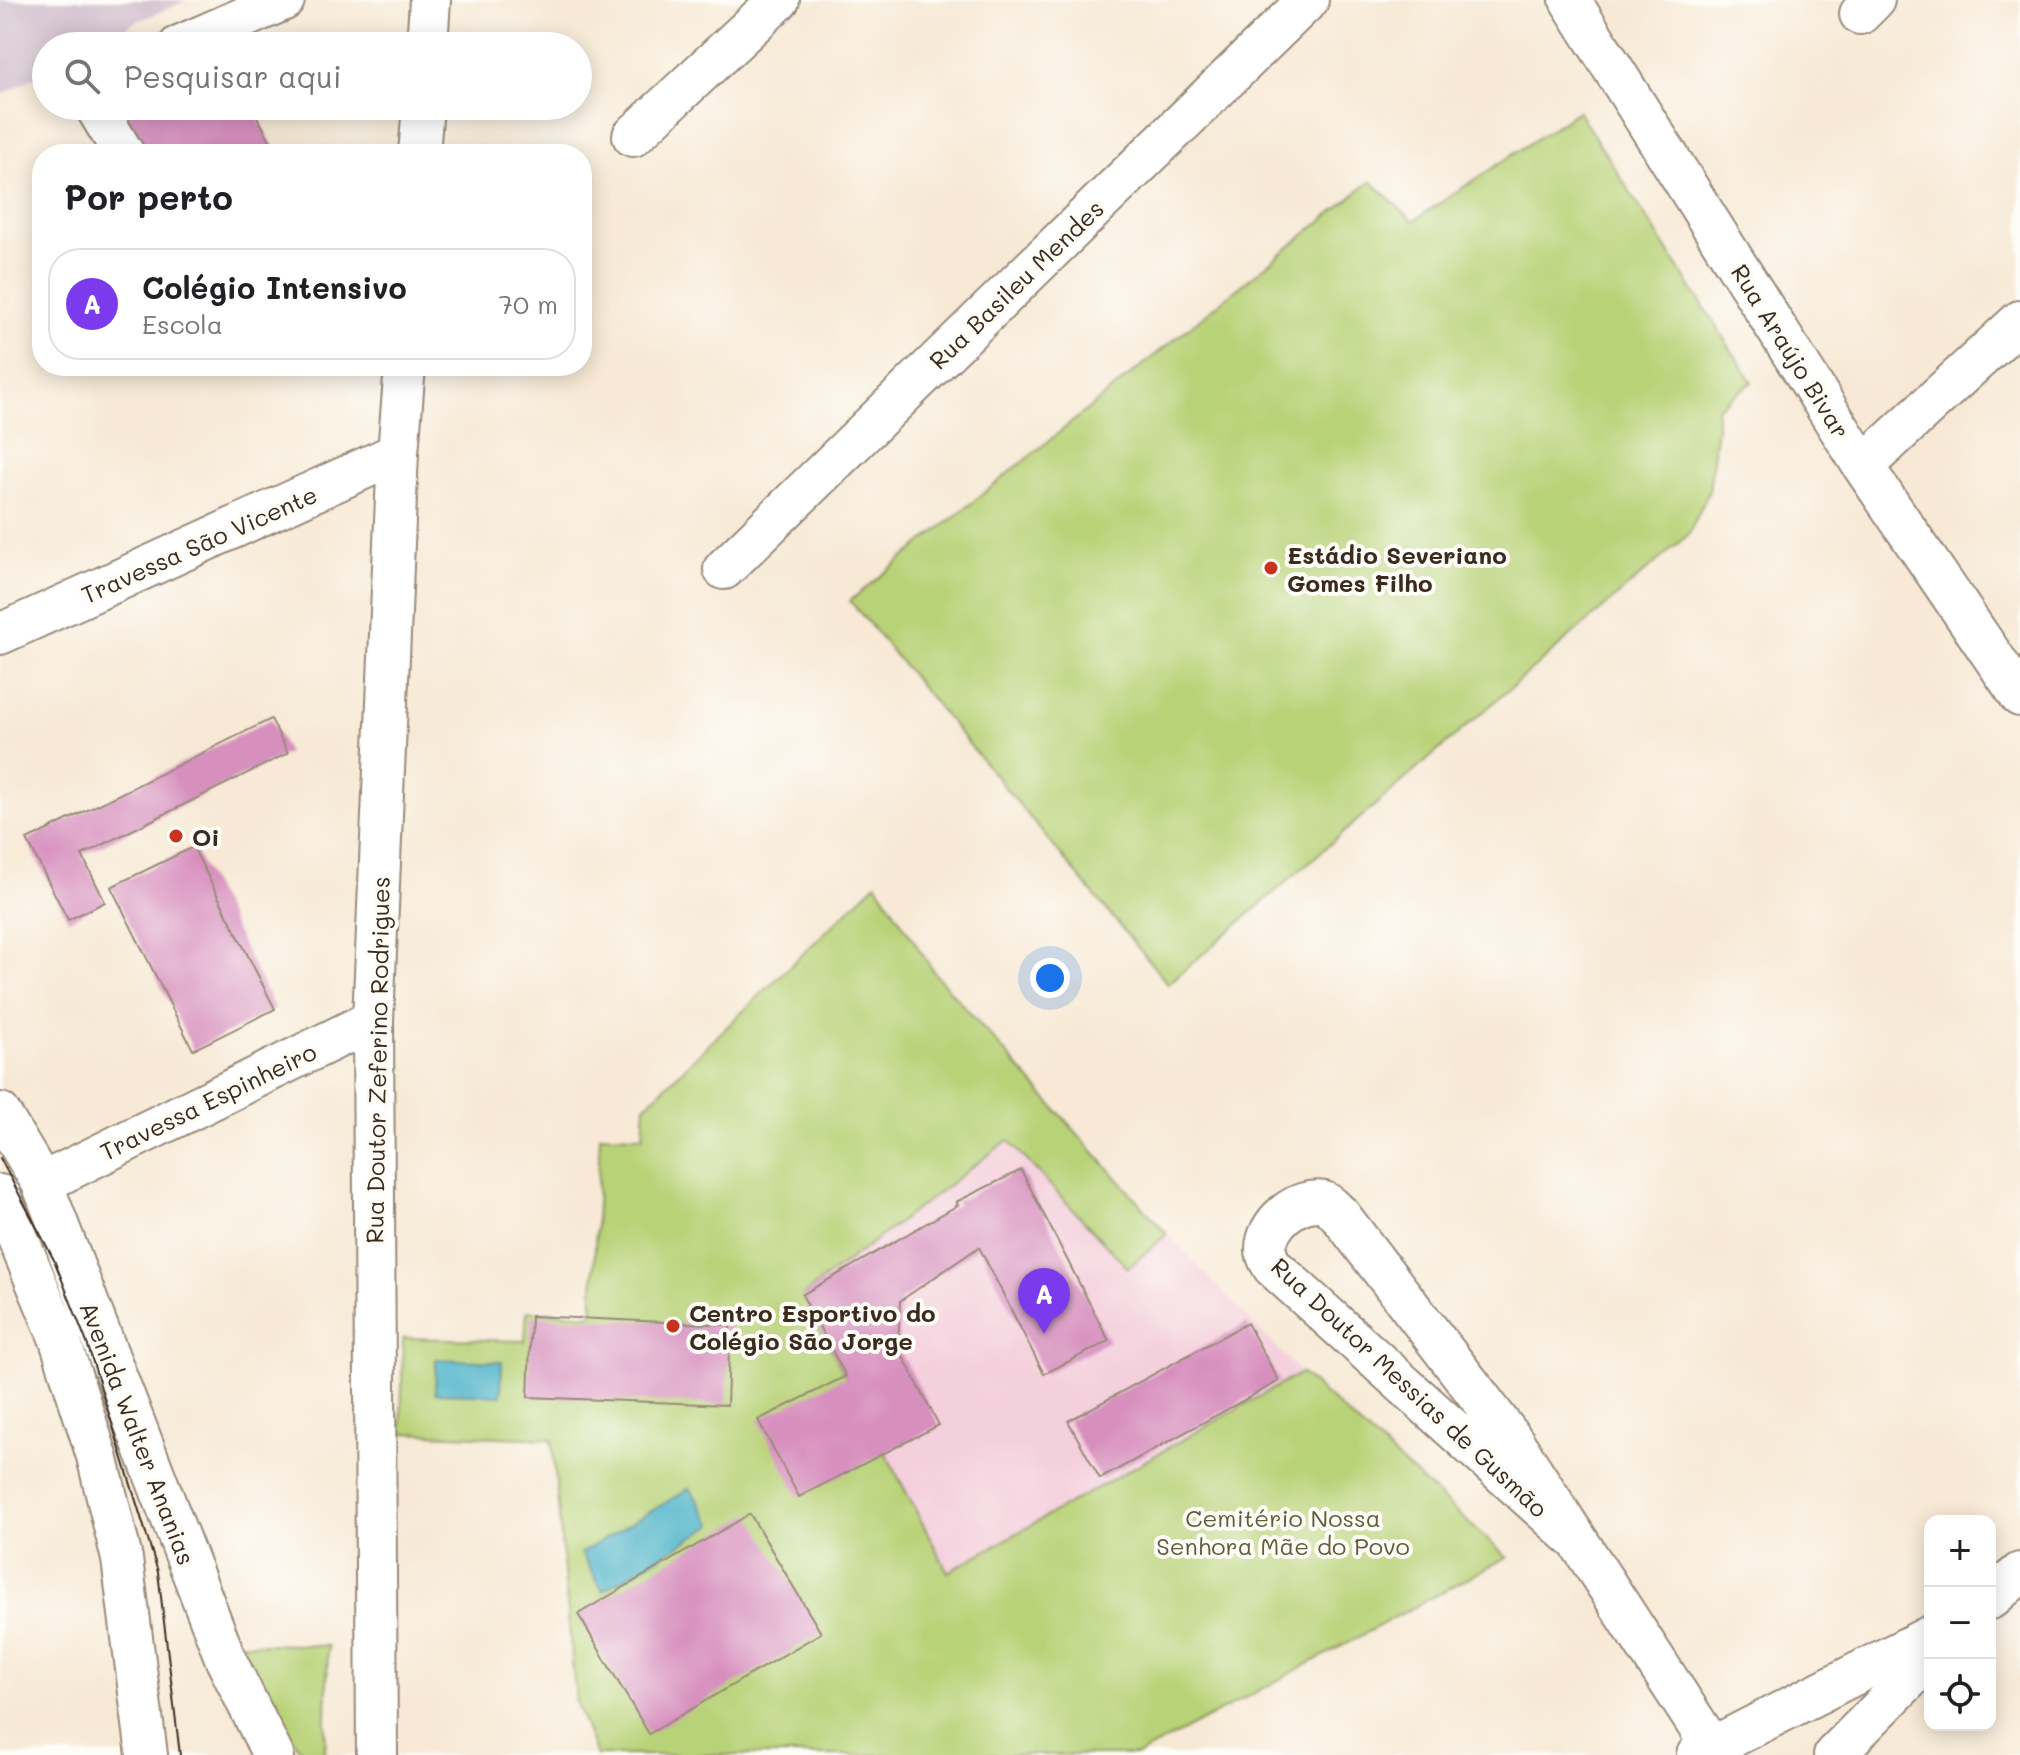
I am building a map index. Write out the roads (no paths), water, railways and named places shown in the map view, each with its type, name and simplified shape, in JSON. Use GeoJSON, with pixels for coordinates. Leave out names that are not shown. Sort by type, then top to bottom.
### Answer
{"type":"FeatureCollection","features":[{"type":"Feature","properties":{"kind":"street"},"geometry":{"type":"LineString","coordinates":[[211,32],[284,0]]}},
{"type":"Feature","properties":{"kind":"street"},"geometry":{"type":"LineString","coordinates":[[428,32],[430,0]]}},
{"type":"Feature","properties":{"kind":"street"},"geometry":{"type":"LineString","coordinates":[[633,136],[779,0]]}},
{"type":"Feature","properties":{"kind":"street","name":"Rua Basileu Mendes"},"geometry":{"type":"LineString","coordinates":[[724,569],[1308,0]]}},
{"type":"Feature","properties":{"kind":"street","name":"Rua Araújo Bivar"},"geometry":{"type":"LineString","coordinates":[[1570,0],[1863,466],[2020,696]]}},
{"type":"Feature","properties":{"kind":"street"},"geometry":{"type":"LineString","coordinates":[[103,120],[118,144]]}},
{"type":"Feature","properties":{"kind":"street"},"geometry":{"type":"LineString","coordinates":[[420,144],[422,120]]}},
{"type":"Feature","properties":{"kind":"street"},"geometry":{"type":"LineString","coordinates":[[1863,466],[2020,321]]}},
{"type":"Feature","properties":{"kind":"street","name":"Rua Doutor Zeferino Rodrigues"},"geometry":{"type":"LineString","coordinates":[[377,1755],[373,1020],[398,453],[404,376]]}},
{"type":"Feature","properties":{"kind":"street","name":"Travessa São Vicente"},"geometry":{"type":"LineString","coordinates":[[0,634],[398,453]]}},
{"type":"Feature","properties":{"kind":"street","name":"Travessa Espinheiro"},"geometry":{"type":"LineString","coordinates":[[42,1183],[373,1020]]}},
{"type":"Feature","properties":{"kind":"street","name":"Avenida Walter Ananias"},"geometry":{"type":"LineString","coordinates":[[0,1113],[42,1183],[226,1660],[273,1755]]}},
{"type":"Feature","properties":{"kind":"street","name":"Avenida Walter Ananias"},"geometry":{"type":"LineString","coordinates":[[0,1195],[59,1337],[97,1456],[122,1559],[147,1755]]}},
{"type":"Feature","properties":{"kind":"street","name":"Rua Doutor Messias de Gusmão"},"geometry":{"type":"LineString","coordinates":[[1574,1538],[1273,1267],[1267,1258],[1267,1241],[1273,1227],[1290,1210],[1309,1202],[1329,1204],[1339,1214],[1511,1438],[1709,1752]]}},
{"type":"Feature","properties":{"kind":"street"},"geometry":{"type":"LineString","coordinates":[[1417,1397],[1458,1368]]}},
{"type":"Feature","properties":{"kind":"street"},"geometry":{"type":"LineString","coordinates":[[1996,1594],[2020,1573]]}},
{"type":"Feature","properties":{"kind":"street"},"geometry":{"type":"LineString","coordinates":[[1709,1752],[1924,1639]]}},
{"type":"Feature","properties":{"kind":"street"},"geometry":{"type":"LineString","coordinates":[[1834,1755],[1929,1659]]}},
{"type":"Feature","properties":{"kind":"water"},"geometry":{"type":"Polygon","coordinates":[[[436,1359],[502,1362],[501,1395],[435,1393],[436,1359]]]}},
{"type":"Feature","properties":{"kind":"water"},"geometry":{"type":"Polygon","coordinates":[[[690,1488],[713,1525],[603,1591],[581,1553],[690,1488]]]}},
{"type":"Feature","properties":{"kind":"tram line"},"geometry":{"type":"LineString","coordinates":[[0,1158],[54,1260],[87,1343],[158,1572],[180,1755]]}},
{"type":"Feature","properties":{"kind":"place","name":"Estádio Severiano Gomes Filho"},"geometry":{"type":"Point","coordinates":[1271,568]}},
{"type":"Feature","properties":{"kind":"place","name":"Oi"},"geometry":{"type":"Point","coordinates":[176,836]}},
{"type":"Feature","properties":{"kind":"place","name":"Centro Esportivo do Colégio São Jorge"},"geometry":{"type":"Point","coordinates":[673,1326]}},
{"type":"Feature","properties":{"kind":"place","name":"Colégio Intensivo"},"geometry":{"type":"Point","coordinates":[1044,1334]}},
{"type":"Feature","properties":{"kind":"park label","name":"Cemitério Nossa Senhora Mãe do Povo"},"geometry":{"type":"Point","coordinates":[1283,1531]}}]}
